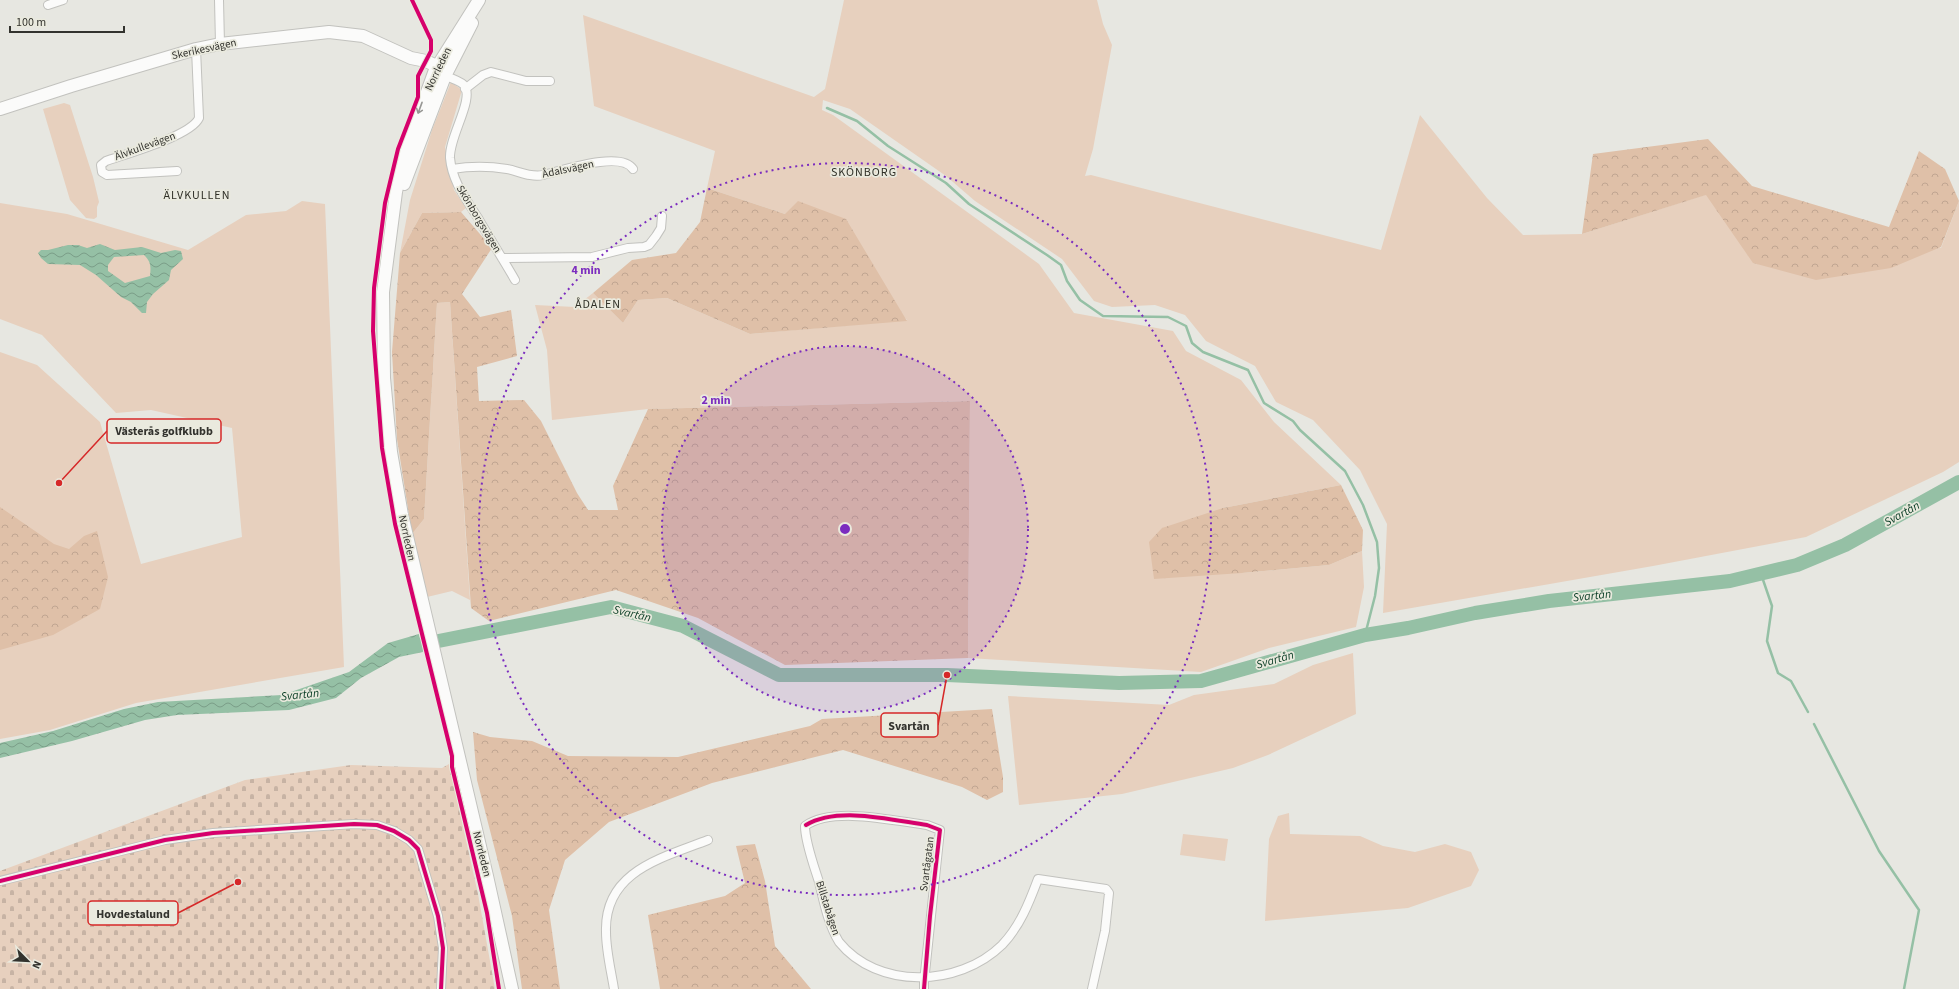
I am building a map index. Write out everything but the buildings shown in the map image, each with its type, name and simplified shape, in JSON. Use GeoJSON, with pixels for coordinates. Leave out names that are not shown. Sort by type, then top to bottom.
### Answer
{"type":"FeatureCollection","features":[{"type":"Feature","properties":{"kind":"main road","name":"Norrleden"},"geometry":{"type":"LineString","coordinates":[[479,0],[441,74],[393,213],[383,292],[384,378],[393,465],[407,538],[499,927],[512,989]]}},
{"type":"Feature","properties":{"kind":"main road","name":"Norrleden"},"geometry":{"type":"LineString","coordinates":[[441,74],[483,0]]}},
{"type":"Feature","properties":{"kind":"main road","name":"Skerikesvägen"},"geometry":{"type":"LineString","coordinates":[[0,109],[71,86],[196,49],[220,44],[329,32],[363,36],[411,58],[426,61],[441,74]]}},
{"type":"Feature","properties":{"kind":"main road","name":"Norrleden"},"geometry":{"type":"LineString","coordinates":[[499,927],[507,989]]}},
{"type":"Feature","properties":{"kind":"street"},"geometry":{"type":"LineString","coordinates":[[48,5],[63,0]]}},
{"type":"Feature","properties":{"kind":"street"},"geometry":{"type":"LineString","coordinates":[[220,0],[220,44]]}},
{"type":"Feature","properties":{"kind":"street","name":"Älvkullevägen"},"geometry":{"type":"LineString","coordinates":[[177,171],[107,175],[102,172],[101,165],[106,161],[173,137],[196,125],[199,118],[196,49]]}},
{"type":"Feature","properties":{"kind":"street"},"geometry":{"type":"LineString","coordinates":[[441,74],[463,84],[465,89],[483,75],[491,72],[526,81],[550,81]]}},
{"type":"Feature","properties":{"kind":"street","name":"Skönborgsvägen"},"geometry":{"type":"LineString","coordinates":[[465,89],[467,94],[466,104],[451,144],[452,169],[461,191],[515,280]]}},
{"type":"Feature","properties":{"kind":"street","name":"Ådalsvägen"},"geometry":{"type":"LineString","coordinates":[[452,169],[467,166],[490,166],[541,176],[580,164],[623,161],[630,164],[633,169]]}},
{"type":"Feature","properties":{"kind":"street","name":"Skönborgsvägen"},"geometry":{"type":"LineString","coordinates":[[502,258],[592,257],[628,248],[644,247],[649,245],[661,228],[662,216]]}},
{"type":"Feature","properties":{"kind":"street","name":"Svartågatan"},"geometry":{"type":"LineString","coordinates":[[806,825],[822,819],[845,815],[927,825],[940,830],[924,985]]}},
{"type":"Feature","properties":{"kind":"street"},"geometry":{"type":"LineString","coordinates":[[0,881],[66,865],[126,848],[172,839],[244,831],[354,824],[377,825],[394,831],[409,840],[418,849],[438,916],[443,948],[441,989]]}},
{"type":"Feature","properties":{"kind":"street","name":"Billstabågen"},"geometry":{"type":"LineString","coordinates":[[806,825],[805,829],[833,930],[840,942],[856,960],[878,974],[895,979],[924,985],[960,972],[989,956],[1012,934],[1021,920],[1038,879],[1102,887],[1106,889],[1109,893],[1105,931],[1092,989]]}},
{"type":"Feature","properties":{"kind":"street"},"geometry":{"type":"LineString","coordinates":[[614,989],[607,948],[606,918],[618,888],[629,876],[647,864],[708,840]]}},
{"type":"Feature","properties":{"kind":"green space"},"geometry":{"type":"Polygon","coordinates":[[[844,0],[1097,0],[1103,24],[1112,45],[1093,149],[1085,176],[1091,175],[1381,250],[1420,115],[1487,198],[1523,235],[1582,234],[1708,194],[1941,248],[1959,201],[1959,462],[1943,472],[1806,537],[1653,566],[1383,613],[1387,524],[1360,470],[1313,420],[1276,402],[1255,366],[1206,341],[1185,315],[1155,305],[1112,307],[1094,301],[1062,259],[975,201],[946,176],[850,109],[823,100],[822,110],[833,115],[1039,264],[1074,313],[1173,331],[1186,351],[1241,380],[1274,422],[1341,485],[1223,508],[1242,573],[1329,565],[1362,551],[1364,587],[1356,627],[1269,648],[1201,672],[968,658],[970,401],[648,409],[552,420],[547,350],[535,305],[575,307],[593,293],[623,323],[638,300],[667,298],[750,334],[907,320],[785,214],[707,188],[715,151],[594,106],[583,15],[814,97],[825,89],[844,0]]]}},
{"type":"Feature","properties":{"kind":"green space"},"geometry":{"type":"Polygon","coordinates":[[[451,82],[462,90],[445,147],[454,190],[466,208],[461,212],[422,213],[400,253],[410,200],[432,130],[451,82]]]}},
{"type":"Feature","properties":{"kind":"green space"},"geometry":{"type":"Polygon","coordinates":[[[64,103],[70,105],[93,177],[99,202],[97,207],[97,217],[94,219],[86,218],[70,200],[43,109],[64,103]]]}},
{"type":"Feature","properties":{"kind":"green space"},"geometry":{"type":"Polygon","coordinates":[[[1708,139],[1752,186],[1889,227],[1919,151],[1945,169],[1959,201],[1941,247],[1891,268],[1816,280],[1753,263],[1706,195],[1582,234],[1593,154],[1708,139]]]}},
{"type":"Feature","properties":{"kind":"green space"},"geometry":{"type":"Polygon","coordinates":[[[707,188],[785,214],[798,201],[846,219],[907,321],[750,334],[667,298],[638,300],[623,323],[593,293],[632,260],[676,253],[700,222],[707,188]]]}},
{"type":"Feature","properties":{"kind":"green space"},"geometry":{"type":"Polygon","coordinates":[[[302,201],[325,204],[344,667],[136,703],[50,730],[0,739],[0,352],[37,365],[100,422],[141,564],[242,537],[232,428],[151,410],[116,413],[42,335],[0,319],[0,203],[67,214],[188,250],[246,215],[286,211],[302,201]]]}},
{"type":"Feature","properties":{"kind":"green space"},"geometry":{"type":"Polygon","coordinates":[[[461,212],[492,248],[462,294],[480,317],[511,310],[517,356],[477,367],[479,401],[524,400],[541,421],[577,493],[588,510],[618,510],[613,486],[648,409],[970,401],[968,658],[785,665],[698,618],[616,590],[489,621],[471,608],[450,302],[437,303],[424,519],[412,534],[397,439],[392,352],[400,253],[422,213],[461,212]]]}},
{"type":"Feature","properties":{"kind":"green space"},"geometry":{"type":"Polygon","coordinates":[[[450,302],[470,600],[452,591],[427,597],[412,534],[424,519],[437,303],[450,302]]]}},
{"type":"Feature","properties":{"kind":"green space"},"geometry":{"type":"Polygon","coordinates":[[[1341,485],[1363,530],[1362,551],[1329,565],[1154,579],[1149,542],[1162,528],[1223,508],[1341,485]]]}},
{"type":"Feature","properties":{"kind":"green space"},"geometry":{"type":"Polygon","coordinates":[[[0,507],[54,544],[69,549],[84,536],[97,531],[108,577],[100,609],[53,635],[0,650],[0,507]]]}},
{"type":"Feature","properties":{"kind":"green space"},"geometry":{"type":"Polygon","coordinates":[[[1353,653],[1356,714],[1268,755],[1233,768],[1122,794],[1019,805],[1008,696],[1169,705],[1194,695],[1274,684],[1313,665],[1353,653]]]}},
{"type":"Feature","properties":{"kind":"green space"},"geometry":{"type":"Polygon","coordinates":[[[992,709],[1003,777],[1003,792],[987,800],[962,787],[843,750],[712,783],[609,822],[565,860],[549,910],[560,989],[522,989],[512,916],[477,780],[473,732],[490,737],[532,741],[568,756],[678,757],[810,726],[822,719],[992,709]]]}},
{"type":"Feature","properties":{"kind":"green space"},"geometry":{"type":"Polygon","coordinates":[[[449,764],[478,894],[495,989],[0,989],[0,871],[245,780],[351,765],[442,768],[449,764]]]}},
{"type":"Feature","properties":{"kind":"green space"},"geometry":{"type":"Polygon","coordinates":[[[1289,813],[1290,834],[1360,836],[1383,846],[1415,852],[1445,844],[1471,852],[1479,870],[1471,886],[1408,908],[1265,921],[1269,839],[1278,816],[1289,813]]]}},
{"type":"Feature","properties":{"kind":"green space"},"geometry":{"type":"Polygon","coordinates":[[[1183,834],[1228,839],[1225,861],[1180,855],[1183,834]]]}},
{"type":"Feature","properties":{"kind":"green space"},"geometry":{"type":"Polygon","coordinates":[[[755,844],[765,881],[775,946],[811,989],[660,989],[648,915],[725,896],[745,883],[736,846],[755,844]]]}},
{"type":"Feature","properties":{"kind":"water"},"geometry":{"type":"Polygon","coordinates":[[[100,244],[115,250],[142,247],[161,253],[175,250],[181,251],[183,259],[171,270],[169,280],[153,294],[147,302],[146,313],[142,313],[131,302],[121,297],[96,275],[80,265],[48,264],[38,253],[41,250],[48,250],[68,245],[78,245],[87,248],[100,244]],[[144,255],[114,257],[108,265],[108,271],[125,283],[150,276],[150,264],[144,255]]]}},
{"type":"Feature","properties":{"kind":"water"},"geometry":{"type":"Polygon","coordinates":[[[419,634],[423,652],[399,657],[361,678],[336,698],[289,710],[177,715],[145,720],[72,741],[0,758],[0,743],[53,731],[124,709],[158,702],[282,695],[349,672],[388,643],[419,634]]]}},
{"type":"Feature","properties":{"kind":"waterway"},"geometry":{"type":"LineString","coordinates":[[827,108],[857,121],[888,146],[946,183],[969,204],[1061,265],[1067,281],[1080,300],[1103,316],[1168,317],[1186,326],[1192,343],[1203,352],[1248,370],[1264,403],[1293,421],[1300,430],[1345,471],[1363,505],[1377,542],[1379,568],[1375,596],[1365,635]]}},
{"type":"Feature","properties":{"kind":"waterway","name":"Svartån"},"geometry":{"type":"LineString","coordinates":[[403,648],[611,607],[683,626],[779,675],[947,675],[1119,683],[1201,681],[1365,635],[1408,628],[1475,613],[1549,601],[1730,581],[1797,565],[1845,545],[1959,482]]}},
{"type":"Feature","properties":{"kind":"waterway"},"geometry":{"type":"LineString","coordinates":[[1761,574],[1772,606],[1767,641],[1778,673],[1791,681],[1808,712]]}},
{"type":"Feature","properties":{"kind":"waterway"},"geometry":{"type":"LineString","coordinates":[[1814,724],[1879,851],[1919,910],[1904,989]]}},
{"type":"Feature","properties":{"kind":"cycle path"},"geometry":{"type":"LineString","coordinates":[[412,0],[431,40],[431,51],[418,76],[418,97],[398,149],[385,203],[374,288],[373,331],[382,448],[395,524],[452,756],[452,767],[487,913],[499,989]]}},
{"type":"Feature","properties":{"kind":"cycle path"},"geometry":{"type":"LineString","coordinates":[[806,825],[819,819],[849,815],[898,820],[927,825],[940,830],[930,916],[924,989]]}},
{"type":"Feature","properties":{"kind":"cycle path"},"geometry":{"type":"LineString","coordinates":[[0,881],[165,840],[213,833],[354,824],[377,825],[394,831],[409,840],[418,849],[438,916],[443,948],[441,989]]}},
{"type":"Feature","properties":{"kind":"place","name":"Västerås golfklubb"},"geometry":{"type":"Point","coordinates":[59,483]}},
{"type":"Feature","properties":{"kind":"place","name":"Svartån"},"geometry":{"type":"Point","coordinates":[947,675]}},
{"type":"Feature","properties":{"kind":"place","name":"Hovdestalund"},"geometry":{"type":"Point","coordinates":[238,882]}},
{"type":"Feature","properties":{"kind":"district","name":"SKÖNBORG"},"geometry":{"type":"Point","coordinates":[864,172]}},
{"type":"Feature","properties":{"kind":"district","name":"ÄLVKULLEN"},"geometry":{"type":"Point","coordinates":[197,195]}},
{"type":"Feature","properties":{"kind":"district","name":"ÅDALEN"},"geometry":{"type":"Point","coordinates":[598,304]}}]}
